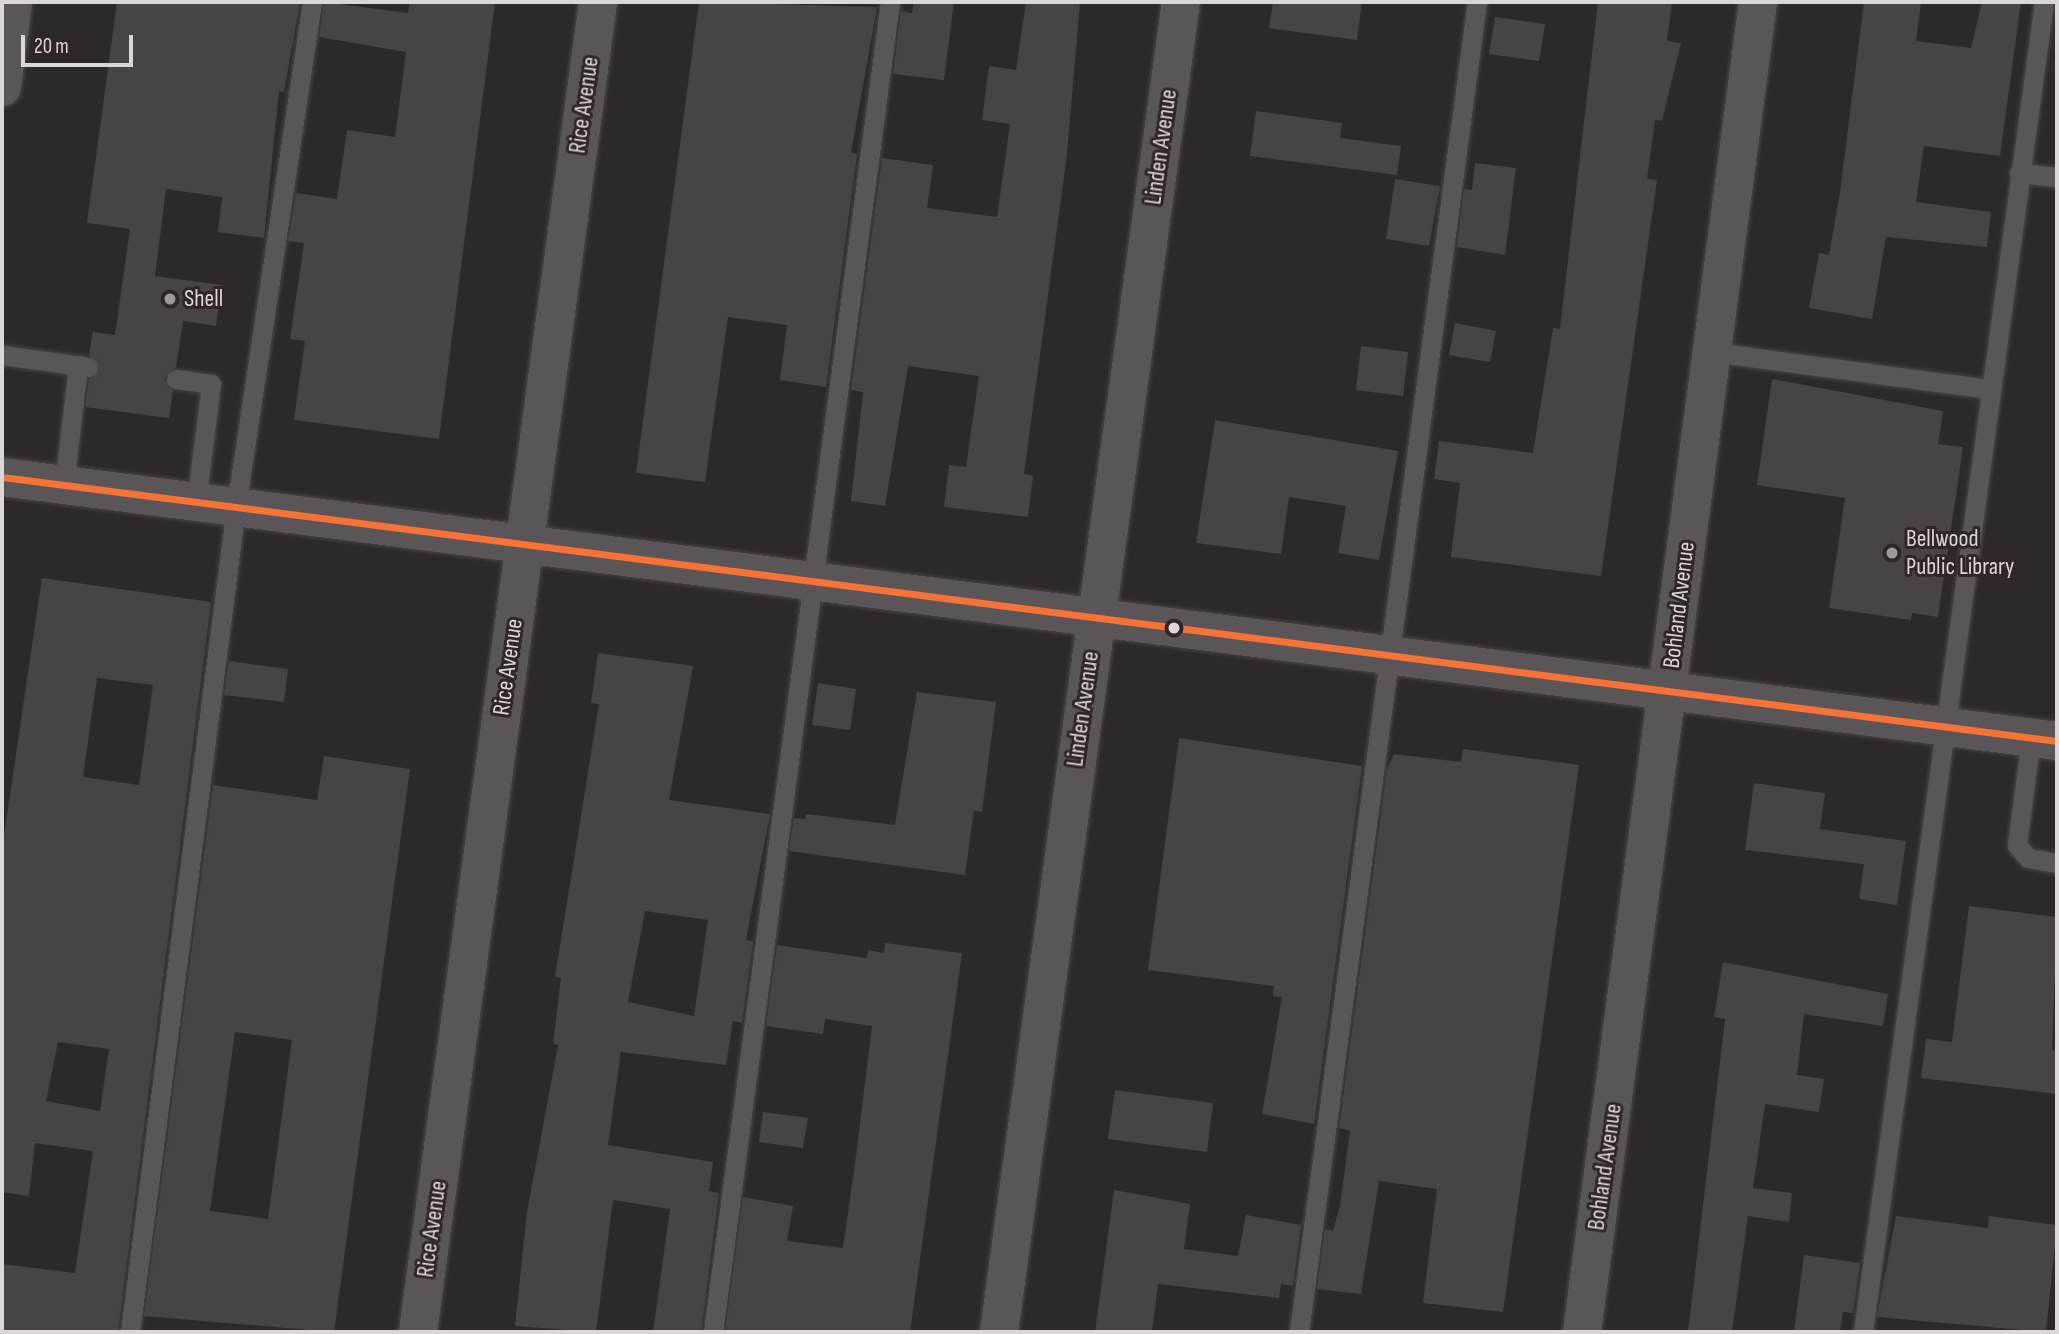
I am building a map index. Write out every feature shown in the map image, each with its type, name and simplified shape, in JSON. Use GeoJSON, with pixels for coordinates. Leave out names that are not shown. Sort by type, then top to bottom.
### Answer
{"type":"FeatureCollection","features":[{"type":"Feature","properties":{"kind":"street"},"geometry":{"type":"LineString","coordinates":[[2,87],[13,2]]}},
{"type":"Feature","properties":{"kind":"street","name":"Rice Avenue"},"geometry":{"type":"LineString","coordinates":[[418,1332],[598,2]]}},
{"type":"Feature","properties":{"kind":"street","name":"Linden Avenue"},"geometry":{"type":"LineString","coordinates":[[999,1332],[1181,2]]}},
{"type":"Feature","properties":{"kind":"street","name":"Bohland Avenue"},"geometry":{"type":"LineString","coordinates":[[1583,1332],[1758,2]]}},
{"type":"Feature","properties":{"kind":"street"},"geometry":{"type":"LineString","coordinates":[[2,477],[1394,656],[1668,688],[2044,739]]}},
{"type":"Feature","properties":{"kind":"lane"},"geometry":{"type":"LineString","coordinates":[[130,1332],[236,507],[312,2]]}},
{"type":"Feature","properties":{"kind":"lane"},"geometry":{"type":"LineString","coordinates":[[713,1332],[890,2]]}},
{"type":"Feature","properties":{"kind":"lane"},"geometry":{"type":"LineString","coordinates":[[1299,1332],[1394,656],[1477,2]]}},
{"type":"Feature","properties":{"kind":"lane"},"geometry":{"type":"LineString","coordinates":[[1863,1332],[1989,389],[2044,2]]}},
{"type":"Feature","properties":{"kind":"lane"},"geometry":{"type":"LineString","coordinates":[[2019,173],[2057,177]]}},
{"type":"Feature","properties":{"kind":"lane"},"geometry":{"type":"LineString","coordinates":[[1712,352],[1989,389]]}},
{"type":"Feature","properties":{"kind":"lane"},"geometry":{"type":"LineString","coordinates":[[2,355],[83,366],[64,485]]}},
{"type":"Feature","properties":{"kind":"lane"},"geometry":{"type":"LineString","coordinates":[[176,379],[211,384],[196,502]]}},
{"type":"Feature","properties":{"kind":"lane"},"geometry":{"type":"LineString","coordinates":[[2044,739],[2017,845],[2028,858],[2057,863]]}},
{"type":"Feature","properties":{"kind":"building"},"geometry":{"type":"Polygon","coordinates":[[[117,2],[300,2],[284,92],[279,91],[264,238],[218,232],[222,197],[166,189],[155,276],[222,285],[216,326],[183,321],[176,367],[164,378],[173,391],[169,418],[85,407],[89,379],[100,368],[89,355],[93,332],[115,335],[130,229],[87,223],[117,2]]]}},
{"type":"Feature","properties":{"kind":"building"},"geometry":{"type":"Polygon","coordinates":[[[324,2],[408,13],[410,2],[495,2],[439,439],[294,420],[305,341],[290,339],[304,243],[288,241],[296,193],[337,199],[347,130],[395,137],[406,52],[319,37],[324,2]]]}},
{"type":"Feature","properties":{"kind":"building"},"geometry":{"type":"Polygon","coordinates":[[[699,2],[877,7],[851,153],[857,154],[826,387],[780,380],[787,325],[728,317],[705,482],[636,473],[699,2]]]}},
{"type":"Feature","properties":{"kind":"building"},"geometry":{"type":"Polygon","coordinates":[[[914,2],[954,2],[944,80],[893,74],[901,11],[912,13],[914,2]]]}},
{"type":"Feature","properties":{"kind":"building"},"geometry":{"type":"Polygon","coordinates":[[[1026,2],[1080,2],[1067,154],[1024,474],[1033,476],[1028,517],[944,507],[949,465],[966,467],[979,376],[908,366],[885,506],[851,501],[863,392],[851,390],[882,158],[933,165],[927,208],[997,217],[1010,124],[982,120],[989,66],[1016,70],[1026,2]]]}},
{"type":"Feature","properties":{"kind":"building"},"geometry":{"type":"Polygon","coordinates":[[[1273,2],[1362,2],[1357,40],[1269,28],[1273,2]]]}},
{"type":"Feature","properties":{"kind":"building"},"geometry":{"type":"Polygon","coordinates":[[[1598,2],[1672,2],[1667,41],[1681,43],[1662,121],[1655,120],[1647,179],[1657,180],[1601,576],[1451,557],[1460,483],[1434,479],[1439,441],[1533,453],[1553,328],[1560,329],[1598,2]]]}},
{"type":"Feature","properties":{"kind":"building"},"geometry":{"type":"Polygon","coordinates":[[[1864,2],[1921,2],[1916,41],[1971,48],[1982,2],[2021,2],[2000,156],[1924,146],[1916,202],[1991,212],[1987,247],[1886,237],[1872,319],[1809,308],[1819,253],[1829,255],[1840,192],[1864,2]]]}},
{"type":"Feature","properties":{"kind":"building"},"geometry":{"type":"Polygon","coordinates":[[[1495,17],[1545,24],[1539,61],[1489,54],[1495,17]]]}},
{"type":"Feature","properties":{"kind":"building"},"geometry":{"type":"Polygon","coordinates":[[[1256,111],[1342,123],[1340,138],[1401,146],[1397,175],[1250,156],[1256,111]]]}},
{"type":"Feature","properties":{"kind":"building"},"geometry":{"type":"Polygon","coordinates":[[[1475,163],[1516,168],[1505,255],[1457,247],[1464,189],[1472,190],[1475,163]]]}},
{"type":"Feature","properties":{"kind":"building"},"geometry":{"type":"Polygon","coordinates":[[[1395,179],[1440,186],[1429,246],[1386,239],[1395,179]]]}},
{"type":"Feature","properties":{"kind":"building"},"geometry":{"type":"Polygon","coordinates":[[[1455,323],[1496,331],[1490,362],[1449,355],[1455,323]]]}},
{"type":"Feature","properties":{"kind":"building"},"geometry":{"type":"Polygon","coordinates":[[[1361,346],[1408,352],[1403,396],[1356,390],[1361,346]]]}},
{"type":"Feature","properties":{"kind":"building","name":"Bellwood Public Library"},"geometry":{"type":"Polygon","coordinates":[[[1772,379],[1943,411],[1938,444],[1963,447],[1938,617],[1912,613],[1911,620],[1829,608],[1845,498],[1757,485],[1772,379]]]}},
{"type":"Feature","properties":{"kind":"building"},"geometry":{"type":"Polygon","coordinates":[[[1215,420],[1398,451],[1379,560],[1338,553],[1346,506],[1289,497],[1281,554],[1196,543],[1215,420]]]}},
{"type":"Feature","properties":{"kind":"building"},"geometry":{"type":"Polygon","coordinates":[[[42,578],[211,602],[118,1332],[2,1332],[2,1264],[75,1273],[93,1151],[35,1143],[29,1196],[2,1192],[2,849],[42,578]],[[97,678],[83,777],[139,785],[153,685],[97,678]],[[58,1042],[46,1101],[100,1111],[109,1049],[58,1042]]]}},
{"type":"Feature","properties":{"kind":"building"},"geometry":{"type":"Polygon","coordinates":[[[598,653],[693,666],[669,800],[770,814],[746,940],[753,941],[742,1023],[733,1021],[726,1065],[621,1052],[608,1145],[713,1162],[709,1191],[719,1193],[701,1332],[653,1332],[670,1209],[613,1200],[596,1332],[515,1326],[527,1212],[558,1045],[553,1044],[561,978],[555,977],[599,704],[591,703],[598,653]],[[645,911],[628,1002],[694,1016],[708,920],[645,911]]]}},
{"type":"Feature","properties":{"kind":"building"},"geometry":{"type":"Polygon","coordinates":[[[229,661],[288,669],[284,702],[224,695],[229,661]]]}},
{"type":"Feature","properties":{"kind":"building"},"geometry":{"type":"Polygon","coordinates":[[[818,683],[856,689],[850,730],[812,725],[818,683]]]}},
{"type":"Feature","properties":{"kind":"building"},"geometry":{"type":"Polygon","coordinates":[[[917,692],[996,702],[982,812],[974,811],[965,875],[789,851],[794,818],[805,819],[806,814],[895,825],[917,692]]]}},
{"type":"Feature","properties":{"kind":"building"},"geometry":{"type":"Polygon","coordinates":[[[1179,738],[1362,766],[1314,1124],[1262,1114],[1282,997],[1273,996],[1274,986],[1148,970],[1179,738]]]}},
{"type":"Feature","properties":{"kind":"building"},"geometry":{"type":"Polygon","coordinates":[[[1463,749],[1579,765],[1503,1312],[1423,1303],[1437,1189],[1379,1181],[1361,1294],[1317,1289],[1325,1229],[1333,1231],[1340,1206],[1350,1131],[1339,1128],[1387,769],[1394,754],[1461,762],[1463,749]]]}},
{"type":"Feature","properties":{"kind":"building"},"geometry":{"type":"Polygon","coordinates":[[[324,756],[410,769],[334,1332],[144,1316],[213,785],[317,800],[324,756]],[[235,1032],[210,1211],[268,1219],[292,1040],[235,1032]]]}},
{"type":"Feature","properties":{"kind":"building"},"geometry":{"type":"Polygon","coordinates":[[[1754,783],[1825,793],[1820,829],[1906,841],[1897,905],[1859,899],[1864,864],[1745,850],[1754,783]]]}},
{"type":"Feature","properties":{"kind":"building"},"geometry":{"type":"Polygon","coordinates":[[[1969,906],[2057,917],[2052,1050],[2057,1051],[2057,1094],[1921,1078],[1926,1039],[1952,1042],[1969,906]]]}},
{"type":"Feature","properties":{"kind":"building"},"geometry":{"type":"Polygon","coordinates":[[[885,943],[962,953],[910,1332],[725,1332],[743,1197],[793,1206],[787,1241],[843,1248],[856,1156],[872,1026],[825,1019],[823,1034],[766,1026],[777,945],[867,958],[868,950],[884,953],[885,943]]]}},
{"type":"Feature","properties":{"kind":"building"},"geometry":{"type":"Polygon","coordinates":[[[1723,962],[1888,994],[1883,1026],[1804,1014],[1797,1075],[1824,1079],[1819,1112],[1765,1104],[1753,1188],[1792,1193],[1789,1222],[1748,1216],[1732,1332],[1688,1332],[1725,1019],[1714,1017],[1723,962]]]}},
{"type":"Feature","properties":{"kind":"building"},"geometry":{"type":"Polygon","coordinates":[[[1115,1090],[1213,1103],[1207,1152],[1108,1139],[1115,1090]]]}},
{"type":"Feature","properties":{"kind":"building"},"geometry":{"type":"Polygon","coordinates":[[[763,1112],[808,1118],[803,1148],[759,1142],[763,1112]]]}},
{"type":"Feature","properties":{"kind":"building"},"geometry":{"type":"Polygon","coordinates":[[[1114,1190],[1190,1204],[1184,1249],[1238,1256],[1246,1215],[1301,1225],[1293,1286],[1281,1284],[1279,1298],[1158,1284],[1152,1332],[1095,1332],[1114,1190]]]}},
{"type":"Feature","properties":{"kind":"building"},"geometry":{"type":"Polygon","coordinates":[[[1896,1216],[1988,1228],[1989,1216],[2057,1225],[2046,1332],[1877,1317],[1896,1216]]]}},
{"type":"Feature","properties":{"kind":"building"},"geometry":{"type":"Polygon","coordinates":[[[1804,1255],[1860,1263],[1853,1313],[1843,1312],[1840,1332],[1794,1332],[1804,1255]]]}},
{"type":"Feature","properties":{"kind":"transit line"},"geometry":{"type":"LineString","coordinates":[[2,477],[2057,741]]}},
{"type":"Feature","properties":{"kind":"place","name":"Shell"},"geometry":{"type":"Point","coordinates":[170,299]}},
{"type":"Feature","properties":{"kind":"place","name":"Bellwood Public Library"},"geometry":{"type":"Point","coordinates":[1892,553]}}]}
